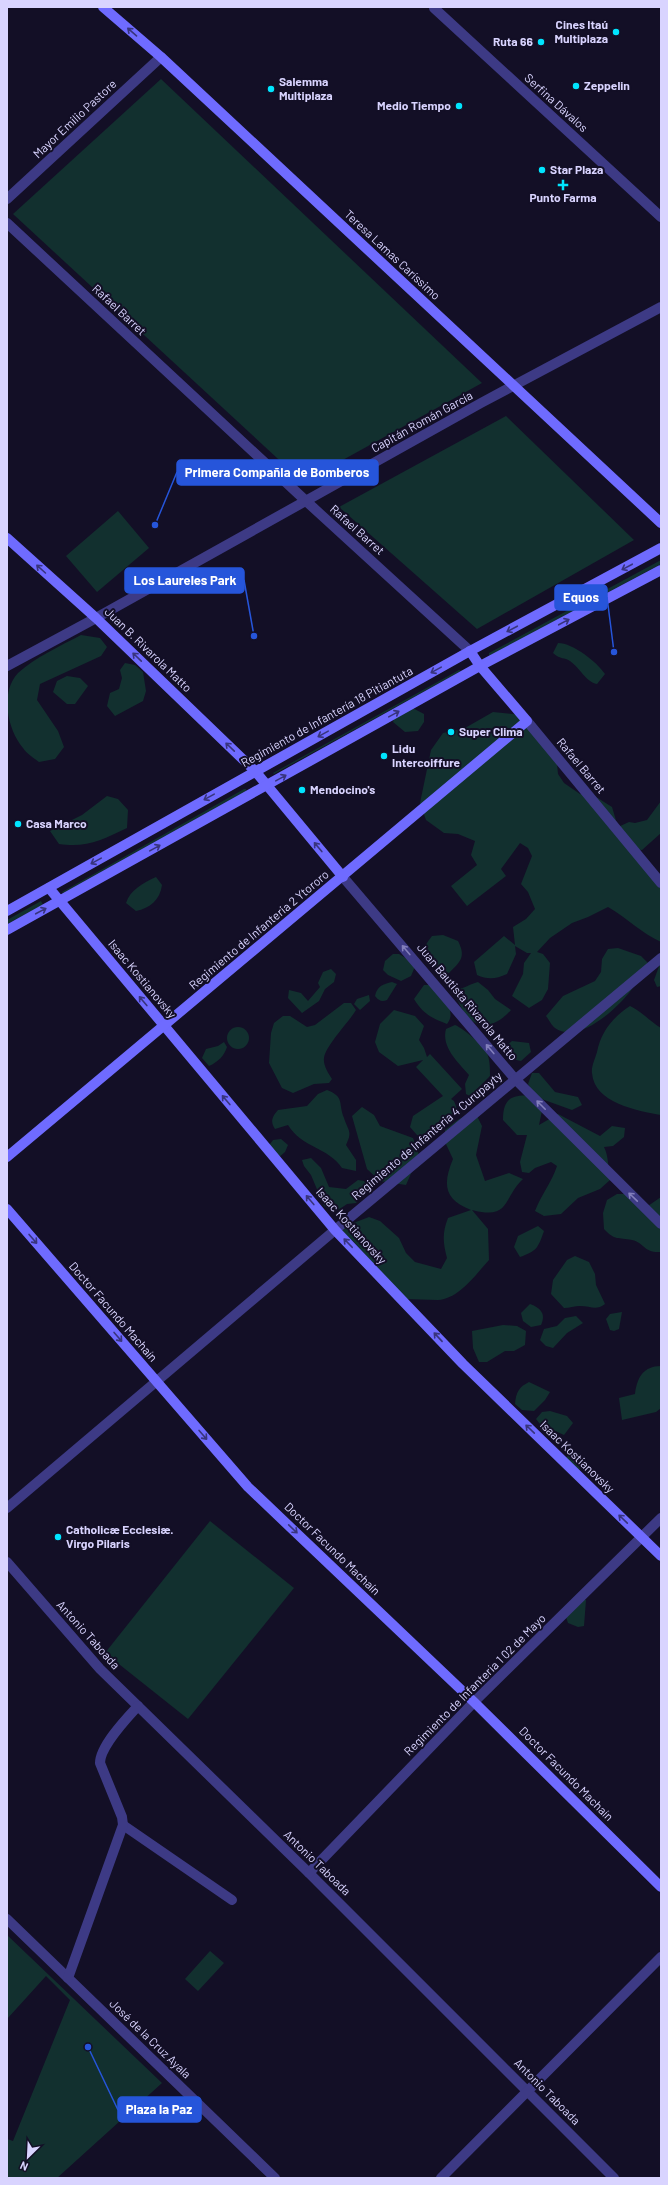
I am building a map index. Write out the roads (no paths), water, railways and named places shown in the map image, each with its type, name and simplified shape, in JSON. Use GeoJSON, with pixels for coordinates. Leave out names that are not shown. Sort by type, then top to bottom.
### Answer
{"type":"FeatureCollection","features":[{"type":"Feature","properties":{"kind":"main road","name":"Teresa Lamas Caríssimo"},"geometry":{"type":"LineString","coordinates":[[103,7],[161,57],[513,387],[661,523]]}},
{"type":"Feature","properties":{"kind":"main road","name":"Juan B. Rivarola Matto"},"geometry":{"type":"LineString","coordinates":[[7,538],[96,618],[255,771],[267,786]]}},
{"type":"Feature","properties":{"kind":"main road","name":"Regimiento de Infantería 18 Pitiantuta"},"geometry":{"type":"LineString","coordinates":[[7,911],[470,651],[661,548]]}},
{"type":"Feature","properties":{"kind":"main road"},"geometry":{"type":"LineString","coordinates":[[7,930],[480,666],[661,570]]}},
{"type":"Feature","properties":{"kind":"main road","name":"Rafael Barret"},"geometry":{"type":"LineString","coordinates":[[470,651],[480,666],[527,721]]}},
{"type":"Feature","properties":{"kind":"main road","name":"Regimiento de Infanteria 2 Ytororo"},"geometry":{"type":"LineString","coordinates":[[7,1157],[343,877],[527,721]]}},
{"type":"Feature","properties":{"kind":"main road","name":"Juan Bautista Rivarola Matto"},"geometry":{"type":"LineString","coordinates":[[267,786],[343,877]]}},
{"type":"Feature","properties":{"kind":"main road","name":"Isaac Kostianovsky"},"geometry":{"type":"LineString","coordinates":[[49,888],[59,902],[335,1230],[468,1369],[661,1556]]}},
{"type":"Feature","properties":{"kind":"main road","name":"Doctor Facundo Machaín"},"geometry":{"type":"LineString","coordinates":[[7,1210],[248,1487],[474,1702],[661,1887]]}},
{"type":"Feature","properties":{"kind":"street","name":"Serfina Dávalos"},"geometry":{"type":"LineString","coordinates":[[434,8],[661,217]]}},
{"type":"Feature","properties":{"kind":"street","name":"Mayor Emilio Pastore"},"geometry":{"type":"LineString","coordinates":[[7,199],[161,57]]}},
{"type":"Feature","properties":{"kind":"street","name":"Rafael Barret"},"geometry":{"type":"LineString","coordinates":[[7,222],[306,502],[470,651]]}},
{"type":"Feature","properties":{"kind":"street","name":"Capitán Román García"},"geometry":{"type":"LineString","coordinates":[[7,666],[661,307]]}},
{"type":"Feature","properties":{"kind":"street","name":"Rafael Barret"},"geometry":{"type":"LineString","coordinates":[[527,721],[661,883]]}},
{"type":"Feature","properties":{"kind":"street","name":"Juan Bautista Rivarola Matto"},"geometry":{"type":"LineString","coordinates":[[343,877],[515,1079],[661,1224]]}},
{"type":"Feature","properties":{"kind":"street","name":"Regimiento de Infanteria 4 Curupayty"},"geometry":{"type":"LineString","coordinates":[[7,1508],[335,1230],[661,958]]}},
{"type":"Feature","properties":{"kind":"street","name":"Regimiento de Infanteria 1 02 de Mayo"},"geometry":{"type":"LineString","coordinates":[[309,1873],[474,1702],[661,1518]]}},
{"type":"Feature","properties":{"kind":"street","name":"Antonio Taboada"},"geometry":{"type":"LineString","coordinates":[[7,1562],[83,1652],[309,1873],[614,2178]]}},
{"type":"Feature","properties":{"kind":"street"},"geometry":{"type":"LineString","coordinates":[[68,1978],[123,1824],[122,1817],[100,1763],[100,1758],[105,1748],[138,1706]]}},
{"type":"Feature","properties":{"kind":"street"},"geometry":{"type":"LineString","coordinates":[[123,1824],[232,1900]]}},
{"type":"Feature","properties":{"kind":"street","name":"José de la Cruz Ayala"},"geometry":{"type":"LineString","coordinates":[[7,1919],[275,2178]]}},
{"type":"Feature","properties":{"kind":"street"},"geometry":{"type":"LineString","coordinates":[[441,2178],[661,1957]]}},
{"type":"Feature","properties":{"kind":"place","name":"Cines Itaú Multiplaza"},"geometry":{"type":"Point","coordinates":[616,32]}},
{"type":"Feature","properties":{"kind":"place","name":"Ruta 66"},"geometry":{"type":"Point","coordinates":[541,42]}},
{"type":"Feature","properties":{"kind":"place","name":"Zeppelin"},"geometry":{"type":"Point","coordinates":[576,86]}},
{"type":"Feature","properties":{"kind":"place","name":"Salemma Multiplaza"},"geometry":{"type":"Point","coordinates":[271,89]}},
{"type":"Feature","properties":{"kind":"place","name":"Medio Tiempo"},"geometry":{"type":"Point","coordinates":[459,106]}},
{"type":"Feature","properties":{"kind":"place","name":"Star Plaza"},"geometry":{"type":"Point","coordinates":[542,170]}},
{"type":"Feature","properties":{"kind":"place","name":"Punto Farma"},"geometry":{"type":"Point","coordinates":[563,185]}},
{"type":"Feature","properties":{"kind":"place","name":"Primera Compañia de Bomberos"},"geometry":{"type":"Point","coordinates":[155,525]}},
{"type":"Feature","properties":{"kind":"place","name":"Los Laureles Park"},"geometry":{"type":"Point","coordinates":[254,636]}},
{"type":"Feature","properties":{"kind":"place","name":"Equos"},"geometry":{"type":"Point","coordinates":[614,652]}},
{"type":"Feature","properties":{"kind":"place","name":"Super Clima"},"geometry":{"type":"Point","coordinates":[451,732]}},
{"type":"Feature","properties":{"kind":"place","name":"Lidu Intercoiffure"},"geometry":{"type":"Point","coordinates":[384,756]}},
{"type":"Feature","properties":{"kind":"place","name":"Mendocino's"},"geometry":{"type":"Point","coordinates":[302,790]}},
{"type":"Feature","properties":{"kind":"place","name":"Casa Marco"},"geometry":{"type":"Point","coordinates":[18,824]}},
{"type":"Feature","properties":{"kind":"place","name":"Catholicæ Ecclesiæ. Virgo Pilaris"},"geometry":{"type":"Point","coordinates":[58,1537]}},
{"type":"Feature","properties":{"kind":"place","name":"Plaza la Paz"},"geometry":{"type":"Point","coordinates":[88,2047]}}]}
